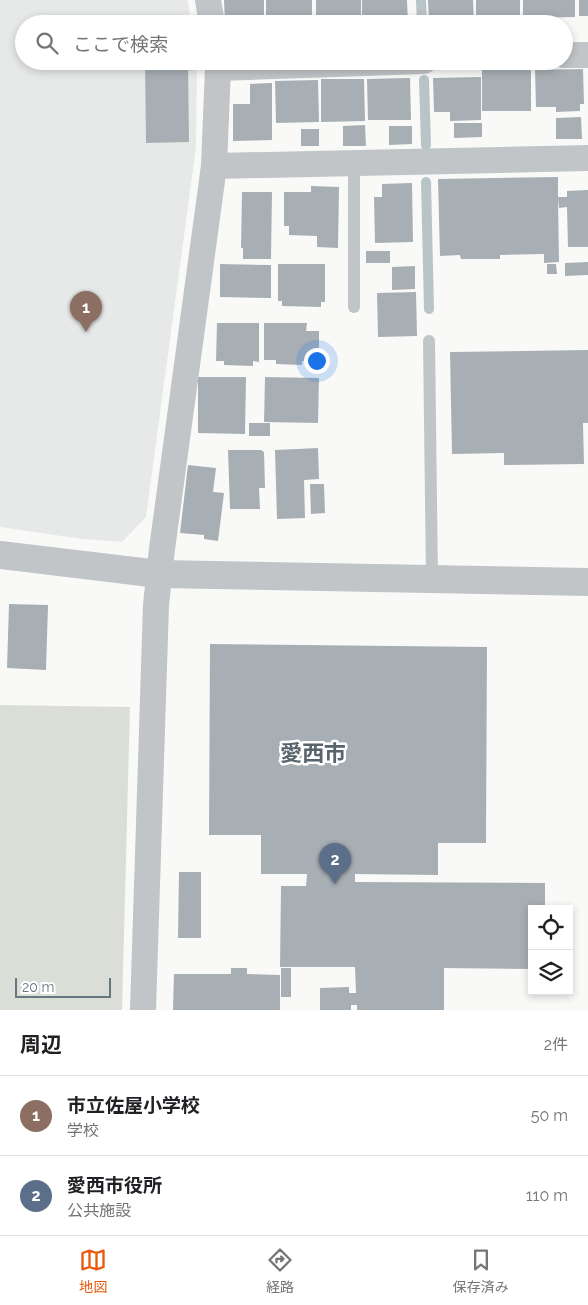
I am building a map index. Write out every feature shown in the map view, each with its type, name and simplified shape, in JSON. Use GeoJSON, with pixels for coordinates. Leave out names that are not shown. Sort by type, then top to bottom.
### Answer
{"type":"FeatureCollection","features":[{"type":"Feature","properties":{"kind":"street"},"geometry":{"type":"LineString","coordinates":[[208,0],[210,15]]}},
{"type":"Feature","properties":{"kind":"street"},"geometry":{"type":"LineString","coordinates":[[573,55],[588,55]]}},
{"type":"Feature","properties":{"kind":"street"},"geometry":{"type":"LineString","coordinates":[[142,1010],[156,605],[214,166],[218,70]]}},
{"type":"Feature","properties":{"kind":"street"},"geometry":{"type":"LineString","coordinates":[[214,166],[588,158]]}},
{"type":"Feature","properties":{"kind":"street"},"geometry":{"type":"LineString","coordinates":[[0,555],[159,574],[588,582]]}},
{"type":"Feature","properties":{"kind":"lane"},"geometry":{"type":"LineString","coordinates":[[354,163],[354,307]]}},
{"type":"Feature","properties":{"kind":"lane"},"geometry":{"type":"LineString","coordinates":[[430,340],[432,579]]}},
{"type":"Feature","properties":{"kind":"shaded area"},"geometry":{"type":"Polygon","coordinates":[[[0,0],[188,0],[190,15],[15,15],[15,70],[197,70],[196,147],[146,517],[122,542],[82,539],[0,527],[0,0]]]}},
{"type":"Feature","properties":{"kind":"shaded area"},"geometry":{"type":"Polygon","coordinates":[[[0,705],[130,707],[122,1010],[0,1010],[0,705]]]}},
{"type":"Feature","properties":{"kind":"building"},"geometry":{"type":"Polygon","coordinates":[[[224,0],[264,0],[264,15],[225,15],[224,0]]]}},
{"type":"Feature","properties":{"kind":"building"},"geometry":{"type":"Polygon","coordinates":[[[266,0],[312,0],[312,15],[266,15],[266,0]]]}},
{"type":"Feature","properties":{"kind":"building"},"geometry":{"type":"Polygon","coordinates":[[[316,0],[361,0],[361,15],[316,15],[316,0]]]}},
{"type":"Feature","properties":{"kind":"building"},"geometry":{"type":"Polygon","coordinates":[[[362,0],[407,0],[408,15],[362,15],[362,0]]]}},
{"type":"Feature","properties":{"kind":"building"},"geometry":{"type":"Polygon","coordinates":[[[428,0],[473,0],[474,15],[429,15],[428,0]]]}},
{"type":"Feature","properties":{"kind":"building"},"geometry":{"type":"Polygon","coordinates":[[[476,0],[520,0],[520,15],[476,15],[476,0]]]}},
{"type":"Feature","properties":{"kind":"building"},"geometry":{"type":"Polygon","coordinates":[[[523,0],[575,0],[575,17],[573,15],[523,15],[523,0]]]}},
{"type":"Feature","properties":{"kind":"building"},"geometry":{"type":"Polygon","coordinates":[[[579,0],[588,0],[588,16],[579,16],[579,0]]]}},
{"type":"Feature","properties":{"kind":"building"},"geometry":{"type":"Polygon","coordinates":[[[583,69],[584,104],[580,104],[580,111],[556,112],[556,107],[536,107],[535,70],[583,69]]]}},
{"type":"Feature","properties":{"kind":"building"},"geometry":{"type":"Polygon","coordinates":[[[145,70],[188,70],[189,142],[146,143],[145,70]]]}},
{"type":"Feature","properties":{"kind":"building"},"geometry":{"type":"Polygon","coordinates":[[[482,70],[531,70],[531,111],[482,111],[482,70]]]}},
{"type":"Feature","properties":{"kind":"building"},"geometry":{"type":"Polygon","coordinates":[[[481,77],[481,120],[450,121],[450,112],[434,112],[433,78],[481,77]]]}},
{"type":"Feature","properties":{"kind":"building"},"geometry":{"type":"Polygon","coordinates":[[[410,78],[411,120],[368,120],[367,79],[410,78]]]}},
{"type":"Feature","properties":{"kind":"building"},"geometry":{"type":"Polygon","coordinates":[[[321,79],[364,79],[365,121],[321,122],[321,79]]]}},
{"type":"Feature","properties":{"kind":"building"},"geometry":{"type":"Polygon","coordinates":[[[318,80],[319,122],[276,123],[275,81],[318,80]]]}},
{"type":"Feature","properties":{"kind":"building"},"geometry":{"type":"Polygon","coordinates":[[[272,83],[272,140],[233,141],[233,104],[250,104],[250,84],[272,83]]]}},
{"type":"Feature","properties":{"kind":"building"},"geometry":{"type":"Polygon","coordinates":[[[581,117],[582,139],[556,139],[556,118],[581,117]]]}},
{"type":"Feature","properties":{"kind":"building"},"geometry":{"type":"Polygon","coordinates":[[[454,123],[482,123],[482,137],[454,138],[454,123]]]}},
{"type":"Feature","properties":{"kind":"building"},"geometry":{"type":"Polygon","coordinates":[[[365,125],[366,146],[343,146],[343,126],[365,125]]]}},
{"type":"Feature","properties":{"kind":"building"},"geometry":{"type":"Polygon","coordinates":[[[389,126],[412,126],[412,144],[389,145],[389,126]]]}},
{"type":"Feature","properties":{"kind":"building"},"geometry":{"type":"Polygon","coordinates":[[[301,129],[319,129],[319,146],[301,146],[301,129]]]}},
{"type":"Feature","properties":{"kind":"building"},"geometry":{"type":"Polygon","coordinates":[[[558,177],[558,197],[567,197],[567,191],[588,190],[588,247],[568,247],[567,207],[559,208],[558,199],[559,262],[544,263],[544,254],[500,255],[500,259],[461,259],[460,255],[440,256],[438,179],[558,177]]]}},
{"type":"Feature","properties":{"kind":"building"},"geometry":{"type":"Polygon","coordinates":[[[412,183],[413,242],[375,243],[374,197],[382,197],[382,184],[412,183]]]}},
{"type":"Feature","properties":{"kind":"building"},"geometry":{"type":"Polygon","coordinates":[[[311,186],[339,187],[338,248],[317,247],[317,236],[289,235],[289,226],[284,226],[284,192],[311,192],[311,186]]]}},
{"type":"Feature","properties":{"kind":"building"},"geometry":{"type":"Polygon","coordinates":[[[242,192],[272,192],[271,259],[243,259],[243,248],[241,248],[242,192]]]}},
{"type":"Feature","properties":{"kind":"building"},"geometry":{"type":"Polygon","coordinates":[[[366,251],[390,251],[390,263],[366,263],[366,251]]]}},
{"type":"Feature","properties":{"kind":"building"},"geometry":{"type":"Polygon","coordinates":[[[588,262],[588,275],[565,276],[565,263],[588,262]]]}},
{"type":"Feature","properties":{"kind":"building"},"geometry":{"type":"Polygon","coordinates":[[[220,264],[271,265],[271,298],[220,297],[220,264]]]}},
{"type":"Feature","properties":{"kind":"building"},"geometry":{"type":"Polygon","coordinates":[[[278,264],[325,264],[325,302],[321,302],[321,307],[282,306],[282,301],[278,301],[278,264]]]}},
{"type":"Feature","properties":{"kind":"building"},"geometry":{"type":"Polygon","coordinates":[[[547,264],[556,264],[557,274],[547,274],[547,264]]]}},
{"type":"Feature","properties":{"kind":"building"},"geometry":{"type":"Polygon","coordinates":[[[415,266],[415,289],[392,290],[392,267],[415,266]]]}},
{"type":"Feature","properties":{"kind":"building"},"geometry":{"type":"Polygon","coordinates":[[[416,292],[417,336],[378,337],[377,293],[416,292]]]}},
{"type":"Feature","properties":{"kind":"building"},"geometry":{"type":"Polygon","coordinates":[[[217,323],[259,323],[259,362],[253,361],[253,366],[224,365],[224,361],[216,361],[217,323]]]}},
{"type":"Feature","properties":{"kind":"building"},"geometry":{"type":"Polygon","coordinates":[[[264,323],[307,323],[306,331],[319,331],[319,361],[302,361],[302,365],[276,364],[276,360],[264,360],[264,323]]]}},
{"type":"Feature","properties":{"kind":"building"},"geometry":{"type":"Polygon","coordinates":[[[588,350],[588,423],[583,423],[584,464],[504,465],[504,453],[452,454],[450,352],[588,350]]]}},
{"type":"Feature","properties":{"kind":"building"},"geometry":{"type":"Polygon","coordinates":[[[198,377],[246,377],[245,434],[198,433],[198,377]]]}},
{"type":"Feature","properties":{"kind":"building"},"geometry":{"type":"Polygon","coordinates":[[[265,377],[319,378],[318,423],[264,422],[265,377]]]}},
{"type":"Feature","properties":{"kind":"building"},"geometry":{"type":"Polygon","coordinates":[[[249,423],[270,423],[270,436],[249,436],[249,423]]]}},
{"type":"Feature","properties":{"kind":"building"},"geometry":{"type":"Polygon","coordinates":[[[318,448],[319,479],[304,480],[305,518],[277,519],[275,450],[318,448]]]}},
{"type":"Feature","properties":{"kind":"building"},"geometry":{"type":"Polygon","coordinates":[[[228,450],[261,450],[264,452],[265,488],[259,488],[260,509],[230,509],[228,450]]]}},
{"type":"Feature","properties":{"kind":"building"},"geometry":{"type":"Polygon","coordinates":[[[188,465],[216,468],[213,492],[224,493],[218,541],[204,539],[204,535],[180,533],[188,465]]]}},
{"type":"Feature","properties":{"kind":"building"},"geometry":{"type":"Polygon","coordinates":[[[310,484],[324,484],[325,513],[311,514],[310,484]]]}},
{"type":"Feature","properties":{"kind":"building"},"geometry":{"type":"Polygon","coordinates":[[[9,604],[48,605],[46,670],[7,668],[9,604]]]}},
{"type":"Feature","properties":{"kind":"building"},"geometry":{"type":"Polygon","coordinates":[[[210,644],[487,647],[486,843],[438,843],[438,875],[355,874],[355,882],[545,883],[545,905],[528,905],[528,969],[444,968],[444,1010],[357,1010],[357,1005],[351,1005],[351,1010],[320,1010],[320,988],[349,987],[349,993],[356,993],[355,967],[280,967],[281,886],[306,886],[307,874],[261,874],[261,835],[209,835],[210,644]]]}},
{"type":"Feature","properties":{"kind":"building"},"geometry":{"type":"Polygon","coordinates":[[[179,872],[201,872],[201,938],[178,938],[179,872]]]}},
{"type":"Feature","properties":{"kind":"building"},"geometry":{"type":"Polygon","coordinates":[[[231,968],[247,968],[247,974],[280,975],[280,1010],[173,1010],[174,974],[231,974],[231,968]]]}},
{"type":"Feature","properties":{"kind":"building"},"geometry":{"type":"Polygon","coordinates":[[[281,968],[291,968],[291,997],[281,997],[281,968]]]}},
{"type":"Feature","properties":{"kind":"waterway"},"geometry":{"type":"LineString","coordinates":[[421,0],[422,15]]}},
{"type":"Feature","properties":{"kind":"waterway"},"geometry":{"type":"LineString","coordinates":[[424,80],[426,145]]}},
{"type":"Feature","properties":{"kind":"waterway"},"geometry":{"type":"LineString","coordinates":[[426,182],[429,309]]}},
{"type":"Feature","properties":{"kind":"place","name":"市立佐屋小学校"},"geometry":{"type":"Point","coordinates":[86,332]}},
{"type":"Feature","properties":{"kind":"place","name":"愛西市役所"},"geometry":{"type":"Point","coordinates":[335,884]}},
{"type":"Feature","properties":{"kind":"district","name":"愛西市"},"geometry":{"type":"Point","coordinates":[313,753]}}]}
